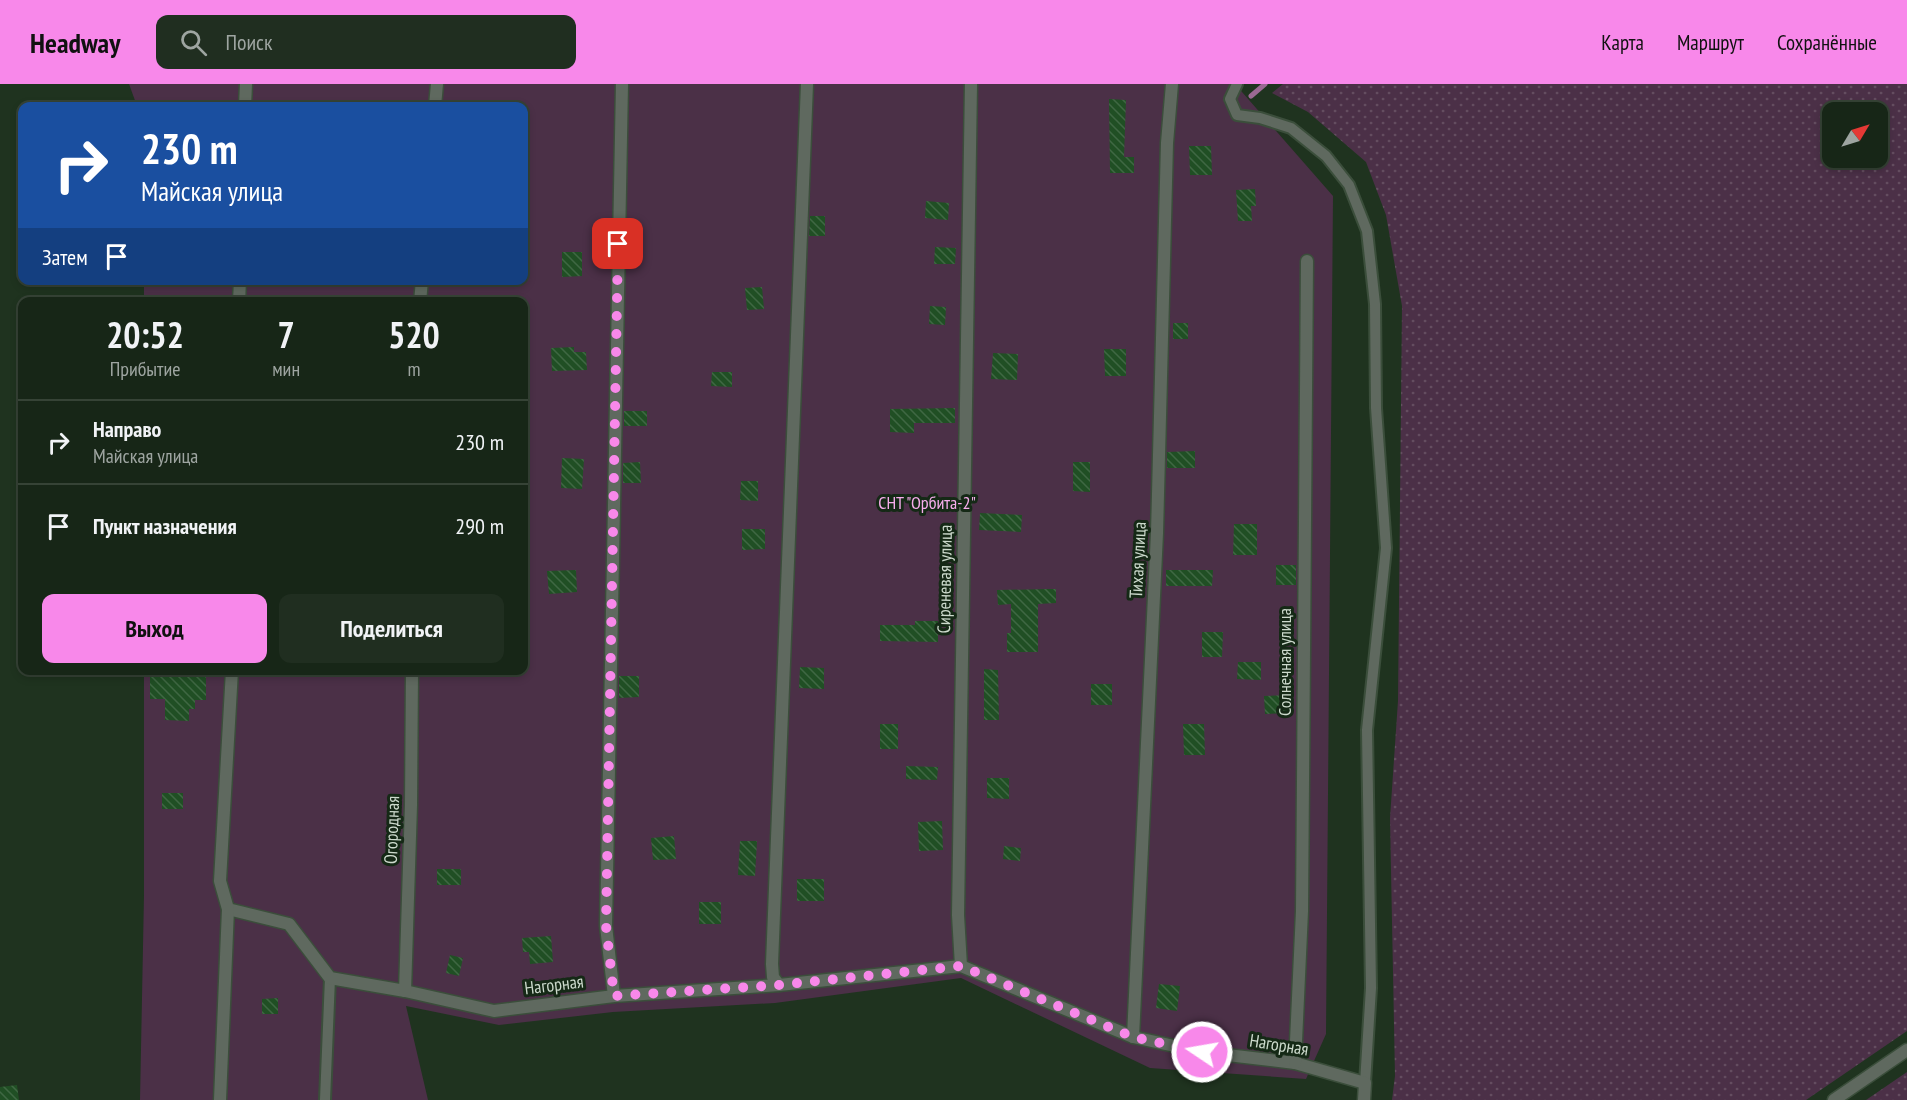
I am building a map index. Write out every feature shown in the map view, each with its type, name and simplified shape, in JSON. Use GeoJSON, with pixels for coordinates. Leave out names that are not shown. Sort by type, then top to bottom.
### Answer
{"type":"FeatureCollection","features":[{"type":"Feature","properties":{"kind":"street"},"geometry":{"type":"LineString","coordinates":[[245,102],[246,84]]}},
{"type":"Feature","properties":{"kind":"street"},"geometry":{"type":"LineString","coordinates":[[435,102],[437,84]]}},
{"type":"Feature","properties":{"kind":"street"},"geometry":{"type":"LineString","coordinates":[[614,996],[606,926],[622,84]]}},
{"type":"Feature","properties":{"kind":"street"},"geometry":{"type":"LineString","coordinates":[[779,985],[773,977],[772,964],[807,84]]}},
{"type":"Feature","properties":{"kind":"street","name":"Сиреневая улица"},"geometry":{"type":"LineString","coordinates":[[961,966],[958,915],[971,84]]}},
{"type":"Feature","properties":{"kind":"street","name":"Тихая улица"},"geometry":{"type":"LineString","coordinates":[[1133,1037],[1157,533],[1167,143],[1172,84]]}},
{"type":"Feature","properties":{"kind":"street","name":"Солнечная улица"},"geometry":{"type":"LineString","coordinates":[[1295,1063],[1302,911],[1307,261]]}},
{"type":"Feature","properties":{"kind":"street"},"geometry":{"type":"LineString","coordinates":[[220,1100],[228,909],[220,881],[232,675]]}},
{"type":"Feature","properties":{"kind":"street","name":"Огородная"},"geometry":{"type":"LineString","coordinates":[[405,991],[411,805],[412,675]]}},
{"type":"Feature","properties":{"kind":"street"},"geometry":{"type":"LineString","coordinates":[[228,909],[289,924],[330,978]]}},
{"type":"Feature","properties":{"kind":"street","name":"Нагорная"},"geometry":{"type":"LineString","coordinates":[[330,978],[405,991],[494,1011],[614,996],[779,985],[961,966],[1133,1037],[1202,1052],[1295,1063],[1365,1083]]}},
{"type":"Feature","properties":{"kind":"street"},"geometry":{"type":"LineString","coordinates":[[1834,1100],[1907,1050]]}},
{"type":"Feature","properties":{"kind":"street"},"geometry":{"type":"LineString","coordinates":[[1364,1100],[1365,1083]]}},
{"type":"Feature","properties":{"kind":"lane"},"geometry":{"type":"LineString","coordinates":[[1237,84],[1230,99],[1237,115],[1260,118],[1291,128],[1326,156],[1349,185],[1367,231],[1375,304],[1376,408],[1386,549],[1367,730],[1371,988],[1365,1083]]}},
{"type":"Feature","properties":{"kind":"lane"},"geometry":{"type":"LineString","coordinates":[[325,1100],[330,978]]}},
{"type":"Feature","properties":{"kind":"green space","name":"СНТ \"Орбита-2\""},"geometry":{"type":"Polygon","coordinates":[[[129,84],[1235,84],[1333,196],[1326,1034],[1306,1079],[1150,1068],[961,978],[775,1003],[613,1012],[499,1025],[406,1006],[428,1100],[140,1100],[144,895],[144,675],[528,675],[528,297],[144,297],[144,285],[528,285],[528,102],[136,102],[129,84]]]}},
{"type":"Feature","properties":{"kind":"green space"},"geometry":{"type":"Polygon","coordinates":[[[1283,84],[1907,84],[1907,1031],[1806,1100],[1392,1100],[1395,1076],[1390,818],[1398,701],[1402,306],[1386,215],[1366,162],[1308,112],[1272,93],[1283,84]]]}},
{"type":"Feature","properties":{"kind":"green space"},"geometry":{"type":"Polygon","coordinates":[[[1907,1072],[1907,1100],[1866,1100],[1907,1072]]]}},
{"type":"Feature","properties":{"kind":"building"},"geometry":{"type":"Polygon","coordinates":[[[1109,99],[1126,100],[1124,157],[1134,157],[1134,173],[1110,173],[1109,99]]]}},
{"type":"Feature","properties":{"kind":"building"},"geometry":{"type":"Polygon","coordinates":[[[1189,146],[1211,146],[1212,175],[1190,175],[1189,146]]]}},
{"type":"Feature","properties":{"kind":"building"},"geometry":{"type":"Polygon","coordinates":[[[1255,189],[1256,206],[1251,206],[1252,221],[1238,221],[1236,190],[1255,189]]]}},
{"type":"Feature","properties":{"kind":"building"},"geometry":{"type":"Polygon","coordinates":[[[926,201],[949,203],[948,220],[925,218],[926,201]]]}},
{"type":"Feature","properties":{"kind":"building"},"geometry":{"type":"Polygon","coordinates":[[[810,216],[825,216],[825,236],[809,236],[810,216]]]}},
{"type":"Feature","properties":{"kind":"building"},"geometry":{"type":"Polygon","coordinates":[[[935,247],[956,248],[955,264],[934,264],[935,247]]]}},
{"type":"Feature","properties":{"kind":"building"},"geometry":{"type":"Polygon","coordinates":[[[562,252],[582,252],[582,276],[562,277],[562,252]]]}},
{"type":"Feature","properties":{"kind":"building"},"geometry":{"type":"Polygon","coordinates":[[[762,287],[764,309],[747,310],[745,288],[762,287]]]}},
{"type":"Feature","properties":{"kind":"building"},"geometry":{"type":"Polygon","coordinates":[[[930,306],[946,307],[945,325],[929,324],[930,306]]]}},
{"type":"Feature","properties":{"kind":"building"},"geometry":{"type":"Polygon","coordinates":[[[1173,323],[1188,323],[1188,339],[1173,339],[1173,323]]]}},
{"type":"Feature","properties":{"kind":"building"},"geometry":{"type":"Polygon","coordinates":[[[574,347],[574,352],[586,352],[587,370],[552,371],[551,348],[574,347]]]}},
{"type":"Feature","properties":{"kind":"building"},"geometry":{"type":"Polygon","coordinates":[[[1104,349],[1126,349],[1126,376],[1105,376],[1104,349]]]}},
{"type":"Feature","properties":{"kind":"building"},"geometry":{"type":"Polygon","coordinates":[[[993,353],[1018,354],[1017,380],[991,379],[993,353]]]}},
{"type":"Feature","properties":{"kind":"building"},"geometry":{"type":"Polygon","coordinates":[[[712,372],[732,372],[732,387],[711,386],[712,372]]]}},
{"type":"Feature","properties":{"kind":"building"},"geometry":{"type":"Polygon","coordinates":[[[955,408],[955,423],[914,423],[914,433],[890,432],[890,409],[955,408]]]}},
{"type":"Feature","properties":{"kind":"building"},"geometry":{"type":"Polygon","coordinates":[[[624,411],[647,411],[647,426],[624,426],[624,411]]]}},
{"type":"Feature","properties":{"kind":"building"},"geometry":{"type":"Polygon","coordinates":[[[1195,451],[1195,468],[1167,468],[1167,452],[1195,451]]]}},
{"type":"Feature","properties":{"kind":"building"},"geometry":{"type":"Polygon","coordinates":[[[562,458],[584,459],[582,489],[561,488],[562,458]]]}},
{"type":"Feature","properties":{"kind":"building"},"geometry":{"type":"Polygon","coordinates":[[[640,462],[641,483],[623,483],[623,463],[640,462]]]}},
{"type":"Feature","properties":{"kind":"building"},"geometry":{"type":"Polygon","coordinates":[[[1073,462],[1090,462],[1090,492],[1073,491],[1073,462]]]}},
{"type":"Feature","properties":{"kind":"building"},"geometry":{"type":"Polygon","coordinates":[[[741,481],[758,481],[758,501],[740,500],[741,481]]]}},
{"type":"Feature","properties":{"kind":"building"},"geometry":{"type":"Polygon","coordinates":[[[980,513],[1022,515],[1021,532],[979,530],[980,513]]]}},
{"type":"Feature","properties":{"kind":"building"},"geometry":{"type":"Polygon","coordinates":[[[1234,524],[1257,524],[1257,555],[1233,555],[1234,524]]]}},
{"type":"Feature","properties":{"kind":"building"},"geometry":{"type":"Polygon","coordinates":[[[742,529],[765,529],[765,549],[742,550],[742,529]]]}},
{"type":"Feature","properties":{"kind":"building"},"geometry":{"type":"Polygon","coordinates":[[[1276,565],[1296,565],[1296,585],[1276,585],[1276,565]]]}},
{"type":"Feature","properties":{"kind":"building"},"geometry":{"type":"Polygon","coordinates":[[[576,570],[577,592],[549,594],[547,571],[576,570]]]}},
{"type":"Feature","properties":{"kind":"building"},"geometry":{"type":"Polygon","coordinates":[[[1166,570],[1213,570],[1212,586],[1166,586],[1166,570]]]}},
{"type":"Feature","properties":{"kind":"building"},"geometry":{"type":"Polygon","coordinates":[[[1056,589],[1056,603],[1038,604],[1038,652],[1007,652],[1007,633],[1011,633],[1011,604],[998,605],[997,590],[1056,589]]]}},
{"type":"Feature","properties":{"kind":"building"},"geometry":{"type":"Polygon","coordinates":[[[915,621],[938,621],[938,642],[880,641],[880,625],[915,625],[915,621]]]}},
{"type":"Feature","properties":{"kind":"building"},"geometry":{"type":"Polygon","coordinates":[[[1202,632],[1223,632],[1222,657],[1202,657],[1202,632]]]}},
{"type":"Feature","properties":{"kind":"building"},"geometry":{"type":"Polygon","coordinates":[[[1238,662],[1261,662],[1261,680],[1237,679],[1238,662]]]}},
{"type":"Feature","properties":{"kind":"building"},"geometry":{"type":"Polygon","coordinates":[[[800,667],[824,668],[824,689],[799,688],[800,667]]]}},
{"type":"Feature","properties":{"kind":"building"},"geometry":{"type":"Polygon","coordinates":[[[984,669],[998,670],[999,720],[984,720],[984,669]]]}},
{"type":"Feature","properties":{"kind":"building"},"geometry":{"type":"Polygon","coordinates":[[[150,675],[206,675],[206,700],[195,700],[195,709],[189,709],[189,721],[165,720],[165,699],[150,699],[150,675]]]}},
{"type":"Feature","properties":{"kind":"building"},"geometry":{"type":"Polygon","coordinates":[[[619,676],[639,676],[639,697],[619,698],[619,676]]]}},
{"type":"Feature","properties":{"kind":"building"},"geometry":{"type":"Polygon","coordinates":[[[1091,684],[1112,684],[1112,705],[1091,705],[1091,684]]]}},
{"type":"Feature","properties":{"kind":"building"},"geometry":{"type":"Polygon","coordinates":[[[1288,695],[1289,713],[1265,714],[1264,696],[1288,695]]]}},
{"type":"Feature","properties":{"kind":"building"},"geometry":{"type":"Polygon","coordinates":[[[880,724],[898,724],[898,749],[880,749],[880,724]]]}},
{"type":"Feature","properties":{"kind":"building"},"geometry":{"type":"Polygon","coordinates":[[[1183,724],[1204,724],[1205,755],[1184,755],[1183,724]]]}},
{"type":"Feature","properties":{"kind":"building"},"geometry":{"type":"Polygon","coordinates":[[[906,766],[938,767],[937,780],[906,779],[906,766]]]}},
{"type":"Feature","properties":{"kind":"building"},"geometry":{"type":"Polygon","coordinates":[[[987,778],[1009,778],[1009,799],[987,798],[987,778]]]}},
{"type":"Feature","properties":{"kind":"building"},"geometry":{"type":"Polygon","coordinates":[[[162,793],[183,793],[183,809],[162,809],[162,793]]]}},
{"type":"Feature","properties":{"kind":"building"},"geometry":{"type":"Polygon","coordinates":[[[942,821],[943,850],[919,851],[918,822],[942,821]]]}},
{"type":"Feature","properties":{"kind":"building"},"geometry":{"type":"Polygon","coordinates":[[[674,836],[676,859],[653,860],[651,838],[674,836]]]}},
{"type":"Feature","properties":{"kind":"building"},"geometry":{"type":"Polygon","coordinates":[[[740,841],[757,841],[755,876],[738,875],[740,841]]]}},
{"type":"Feature","properties":{"kind":"building"},"geometry":{"type":"Polygon","coordinates":[[[1004,846],[1021,848],[1020,861],[1003,859],[1004,846]]]}},
{"type":"Feature","properties":{"kind":"building"},"geometry":{"type":"Polygon","coordinates":[[[437,869],[461,869],[461,885],[437,885],[437,869]]]}},
{"type":"Feature","properties":{"kind":"building"},"geometry":{"type":"Polygon","coordinates":[[[797,879],[824,879],[824,901],[797,901],[797,879]]]}},
{"type":"Feature","properties":{"kind":"building"},"geometry":{"type":"Polygon","coordinates":[[[699,902],[721,902],[721,924],[699,924],[699,902]]]}},
{"type":"Feature","properties":{"kind":"building"},"geometry":{"type":"Polygon","coordinates":[[[551,936],[553,962],[530,964],[529,952],[523,952],[522,938],[551,936]]]}},
{"type":"Feature","properties":{"kind":"building"},"geometry":{"type":"Polygon","coordinates":[[[450,955],[463,958],[459,976],[446,973],[450,955]]]}},
{"type":"Feature","properties":{"kind":"building"},"geometry":{"type":"Polygon","coordinates":[[[1159,984],[1180,986],[1177,1011],[1156,1008],[1159,984]]]}},
{"type":"Feature","properties":{"kind":"building"},"geometry":{"type":"Polygon","coordinates":[[[278,998],[278,1014],[262,1014],[262,999],[278,998]]]}},
{"type":"Feature","properties":{"kind":"building"},"geometry":{"type":"Polygon","coordinates":[[[17,1085],[19,1100],[0,1100],[0,1087],[17,1085]]]}},
{"type":"Feature","properties":{"kind":"waterway"},"geometry":{"type":"LineString","coordinates":[[1251,96],[1265,84]]}},
{"type":"Feature","properties":{"kind":"route"},"geometry":{"type":"LineString","coordinates":[[618,244],[606,926],[614,996],[779,985],[961,966],[1133,1037],[1202,1052]]}}]}
